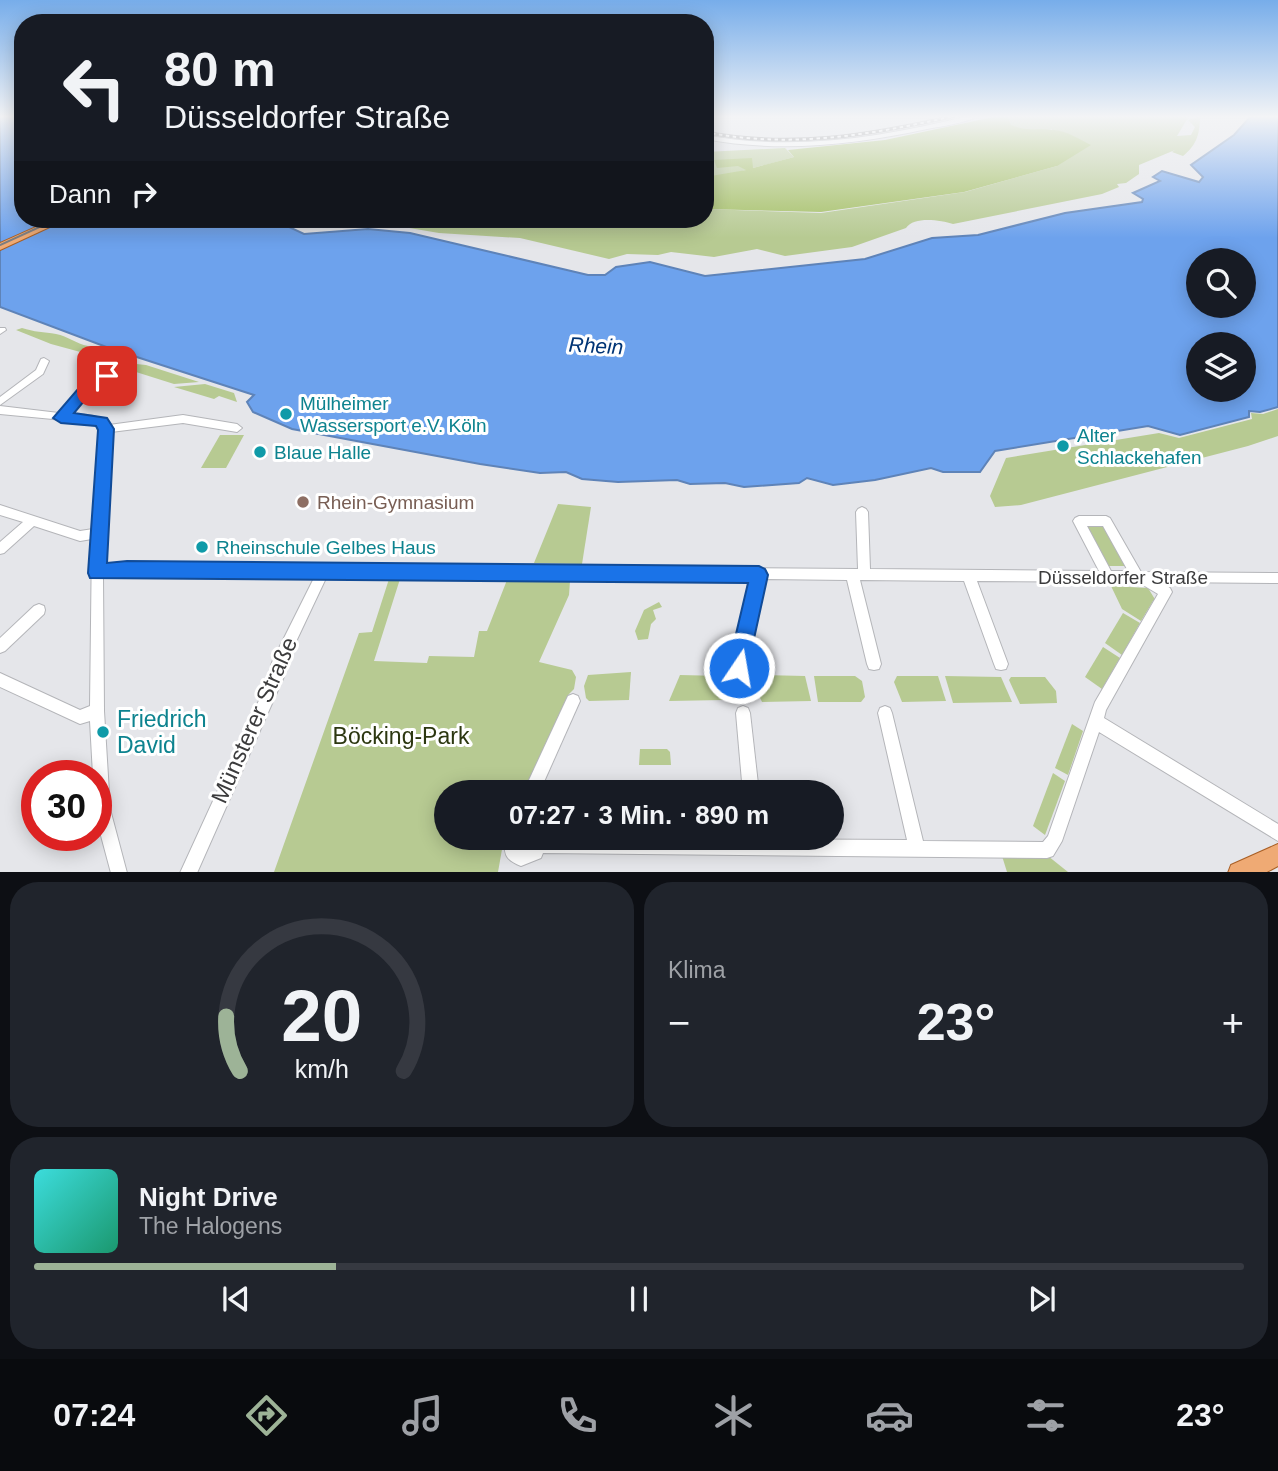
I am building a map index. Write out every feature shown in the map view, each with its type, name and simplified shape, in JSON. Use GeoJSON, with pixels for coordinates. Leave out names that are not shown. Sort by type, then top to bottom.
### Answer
{"type":"FeatureCollection","features":[{"type":"Feature","properties":{"kind":"main road"},"geometry":{"type":"LineString","coordinates":[[0,245],[33,228]]}},
{"type":"Feature","properties":{"kind":"main road"},"geometry":{"type":"LineString","coordinates":[[0,245],[40,228]]}},
{"type":"Feature","properties":{"kind":"main road"},"geometry":{"type":"LineString","coordinates":[[1241,872],[1278,855]]}},
{"type":"Feature","properties":{"kind":"street"},"geometry":{"type":"LineString","coordinates":[[0,402],[40,372],[44,361]]}},
{"type":"Feature","properties":{"kind":"street"},"geometry":{"type":"LineString","coordinates":[[61,418],[89,386],[107,376]]}},
{"type":"Feature","properties":{"kind":"street"},"geometry":{"type":"LineString","coordinates":[[0,410],[96,420],[106,429],[98,533],[97,711],[102,808],[119,872]]}},
{"type":"Feature","properties":{"kind":"street"},"geometry":{"type":"LineString","coordinates":[[106,429],[183,419],[237,428]]}},
{"type":"Feature","properties":{"kind":"street"},"geometry":{"type":"LineString","coordinates":[[0,510],[21,514],[80,536],[98,533]]}},
{"type":"Feature","properties":{"kind":"street"},"geometry":{"type":"LineString","coordinates":[[862,512],[858,575],[874,664]]}},
{"type":"Feature","properties":{"kind":"street"},"geometry":{"type":"LineString","coordinates":[[0,549],[33,520]]}},
{"type":"Feature","properties":{"kind":"street"},"geometry":{"type":"LineString","coordinates":[[1108,577],[1079,521],[1106,521],[1139,577],[1166,592]]}},
{"type":"Feature","properties":{"kind":"street","name":"Düsseldorfer Straße"},"geometry":{"type":"LineString","coordinates":[[97,573],[118,569],[1278,578]]}},
{"type":"Feature","properties":{"kind":"street","name":"Münsterer Straße"},"geometry":{"type":"LineString","coordinates":[[188,872],[279,672],[278,665],[324,570]]}},
{"type":"Feature","properties":{"kind":"street"},"geometry":{"type":"LineString","coordinates":[[739,668],[759,575]]}},
{"type":"Feature","properties":{"kind":"street"},"geometry":{"type":"LineString","coordinates":[[968,576],[1001,664]]}},
{"type":"Feature","properties":{"kind":"street"},"geometry":{"type":"LineString","coordinates":[[844,847],[917,850],[1042,850],[1052,847],[1100,707],[1174,577]]}},
{"type":"Feature","properties":{"kind":"street"},"geometry":{"type":"LineString","coordinates":[[0,647],[39,610]]}},
{"type":"Feature","properties":{"kind":"street"},"geometry":{"type":"LineString","coordinates":[[0,680],[80,717],[97,711]]}},
{"type":"Feature","properties":{"kind":"street"},"geometry":{"type":"LineString","coordinates":[[537,780],[573,701]]}},
{"type":"Feature","properties":{"kind":"street"},"geometry":{"type":"LineString","coordinates":[[743,713],[750,780]]}},
{"type":"Feature","properties":{"kind":"street"},"geometry":{"type":"LineString","coordinates":[[885,713],[917,850]]}},
{"type":"Feature","properties":{"kind":"street"},"geometry":{"type":"LineString","coordinates":[[1095,721],[1278,833]]}},
{"type":"Feature","properties":{"kind":"street"},"geometry":{"type":"LineString","coordinates":[[513,850],[521,858],[531,856],[534,850]]}},
{"type":"Feature","properties":{"kind":"green space"},"geometry":{"type":"Polygon","coordinates":[[[714,157],[794,157],[714,176],[714,157]]]}},
{"type":"Feature","properties":{"kind":"green space"},"geometry":{"type":"Polygon","coordinates":[[[794,157],[1072,157],[1057,166],[964,192],[821,212],[714,209],[714,175],[746,170],[738,166],[717,168],[714,160],[752,158],[753,168],[794,157]]]}},
{"type":"Feature","properties":{"kind":"green space"},"geometry":{"type":"Polygon","coordinates":[[[1056,157],[1159,157],[1139,165],[1139,174],[1102,194],[953,224],[921,220],[852,247],[785,256],[757,249],[714,257],[671,252],[658,255],[627,254],[609,259],[520,238],[439,233],[409,228],[714,228],[714,209],[821,213],[965,192],[1057,166],[1056,157]]]}},
{"type":"Feature","properties":{"kind":"green space"},"geometry":{"type":"Polygon","coordinates":[[[22,328],[60,335],[88,346],[84,353],[51,344],[16,330],[22,328]]]}},
{"type":"Feature","properties":{"kind":"green space"},"geometry":{"type":"Polygon","coordinates":[[[98,360],[146,365],[199,382],[174,384],[98,360]]]}},
{"type":"Feature","properties":{"kind":"green space"},"geometry":{"type":"Polygon","coordinates":[[[205,384],[234,393],[237,402],[219,396],[214,399],[174,387],[205,384]]]}},
{"type":"Feature","properties":{"kind":"green space"},"geometry":{"type":"Polygon","coordinates":[[[1278,409],[1278,436],[1248,446],[1021,505],[995,507],[990,496],[1006,458],[1159,433],[1179,438],[1252,419],[1251,413],[1263,414],[1278,409]]]}},
{"type":"Feature","properties":{"kind":"green space"},"geometry":{"type":"Polygon","coordinates":[[[220,435],[244,435],[226,468],[201,468],[220,435]]]}},
{"type":"Feature","properties":{"kind":"green space"},"geometry":{"type":"Polygon","coordinates":[[[558,504],[591,507],[582,564],[534,563],[558,504]]]}},
{"type":"Feature","properties":{"kind":"green space"},"geometry":{"type":"Polygon","coordinates":[[[1084,524],[1106,524],[1129,566],[1107,566],[1084,524]]]}},
{"type":"Feature","properties":{"kind":"green space","name":"Böcking-Park"},"geometry":{"type":"Polygon","coordinates":[[[389,579],[400,579],[374,661],[427,663],[429,656],[474,657],[479,631],[487,631],[507,580],[570,581],[569,595],[539,662],[572,670],[576,677],[574,689],[569,694],[529,780],[434,780],[434,850],[502,850],[498,872],[274,872],[359,633],[372,632],[389,579]]]}},
{"type":"Feature","properties":{"kind":"green space"},"geometry":{"type":"Polygon","coordinates":[[[1111,586],[1148,588],[1156,601],[1153,601],[1141,621],[1122,609],[1111,586]]]}},
{"type":"Feature","properties":{"kind":"green space"},"geometry":{"type":"Polygon","coordinates":[[[659,602],[662,607],[653,610],[656,619],[651,624],[648,639],[638,640],[635,631],[644,610],[659,602]]]}},
{"type":"Feature","properties":{"kind":"green space"},"geometry":{"type":"Polygon","coordinates":[[[1123,613],[1140,623],[1122,655],[1105,643],[1123,613]]]}},
{"type":"Feature","properties":{"kind":"green space"},"geometry":{"type":"Polygon","coordinates":[[[1103,647],[1120,658],[1102,689],[1085,677],[1103,647]]]}},
{"type":"Feature","properties":{"kind":"green space"},"geometry":{"type":"Polygon","coordinates":[[[631,672],[629,700],[589,701],[586,698],[584,686],[588,675],[631,672]]]}},
{"type":"Feature","properties":{"kind":"green space"},"geometry":{"type":"Polygon","coordinates":[[[680,675],[722,676],[726,688],[723,700],[669,701],[680,675]]]}},
{"type":"Feature","properties":{"kind":"green space"},"geometry":{"type":"Polygon","coordinates":[[[759,675],[805,676],[811,701],[762,702],[756,689],[759,675]]]}},
{"type":"Feature","properties":{"kind":"green space"},"geometry":{"type":"Polygon","coordinates":[[[814,676],[855,676],[862,681],[865,697],[861,702],[818,702],[814,676]]]}},
{"type":"Feature","properties":{"kind":"green space"},"geometry":{"type":"Polygon","coordinates":[[[897,676],[938,676],[946,701],[902,702],[894,682],[897,676]]]}},
{"type":"Feature","properties":{"kind":"green space"},"geometry":{"type":"Polygon","coordinates":[[[945,676],[1001,677],[1012,702],[953,703],[945,676]]]}},
{"type":"Feature","properties":{"kind":"green space"},"geometry":{"type":"Polygon","coordinates":[[[1011,677],[1045,677],[1056,691],[1057,703],[1020,704],[1009,680],[1011,677]]]}},
{"type":"Feature","properties":{"kind":"green space"},"geometry":{"type":"Polygon","coordinates":[[[1072,724],[1083,731],[1068,775],[1055,768],[1072,724]]]}},
{"type":"Feature","properties":{"kind":"green space"},"geometry":{"type":"Polygon","coordinates":[[[640,749],[667,749],[670,752],[671,765],[639,765],[640,749]]]}},
{"type":"Feature","properties":{"kind":"green space"},"geometry":{"type":"Polygon","coordinates":[[[1053,773],[1065,781],[1045,835],[1033,826],[1053,773]]]}},
{"type":"Feature","properties":{"kind":"green space"},"geometry":{"type":"Polygon","coordinates":[[[1002,856],[1048,856],[1068,872],[1007,872],[1002,856]]]}},
{"type":"Feature","properties":{"kind":"water","name":"Rhein"},"geometry":{"type":"Polygon","coordinates":[[[0,157],[14,157],[14,228],[291,228],[304,234],[368,229],[410,233],[588,275],[605,275],[616,267],[650,262],[705,276],[865,259],[932,238],[978,235],[1065,213],[1142,202],[1143,199],[1133,193],[1160,181],[1153,177],[1162,171],[1199,182],[1203,177],[1191,165],[1203,157],[1278,157],[1278,407],[1260,412],[1249,411],[1249,417],[1180,435],[1148,426],[995,451],[980,472],[943,472],[931,468],[875,480],[833,485],[807,478],[799,483],[744,487],[725,483],[690,484],[677,480],[618,482],[582,479],[566,472],[540,473],[480,464],[292,429],[253,412],[247,402],[254,395],[109,348],[0,307],[0,157]]]}},
{"type":"Feature","properties":{"kind":"tram line"},"geometry":{"type":"LineString","coordinates":[[0,245],[37,228]]}},
{"type":"Feature","properties":{"kind":"place","name":"Mülheimer Wassersport e.V. Köln"},"geometry":{"type":"Point","coordinates":[286,414]}},
{"type":"Feature","properties":{"kind":"place","name":"Alter Schlackehafen"},"geometry":{"type":"Point","coordinates":[1063,446]}},
{"type":"Feature","properties":{"kind":"place","name":"Blaue Halle"},"geometry":{"type":"Point","coordinates":[260,452]}},
{"type":"Feature","properties":{"kind":"place","name":"Rhein-Gymnasium"},"geometry":{"type":"Point","coordinates":[303,502]}},
{"type":"Feature","properties":{"kind":"place","name":"Rheinschule Gelbes Haus"},"geometry":{"type":"Point","coordinates":[202,547]}},
{"type":"Feature","properties":{"kind":"place","name":"Friedrich David"},"geometry":{"type":"Point","coordinates":[103,732]}},
{"type":"Feature","properties":{"kind":"route"},"geometry":{"type":"LineString","coordinates":[[107,376],[89,386],[61,418],[96,420],[105,425],[106,429],[97,573],[109,569],[127,569],[759,575],[739,668]]}}]}
